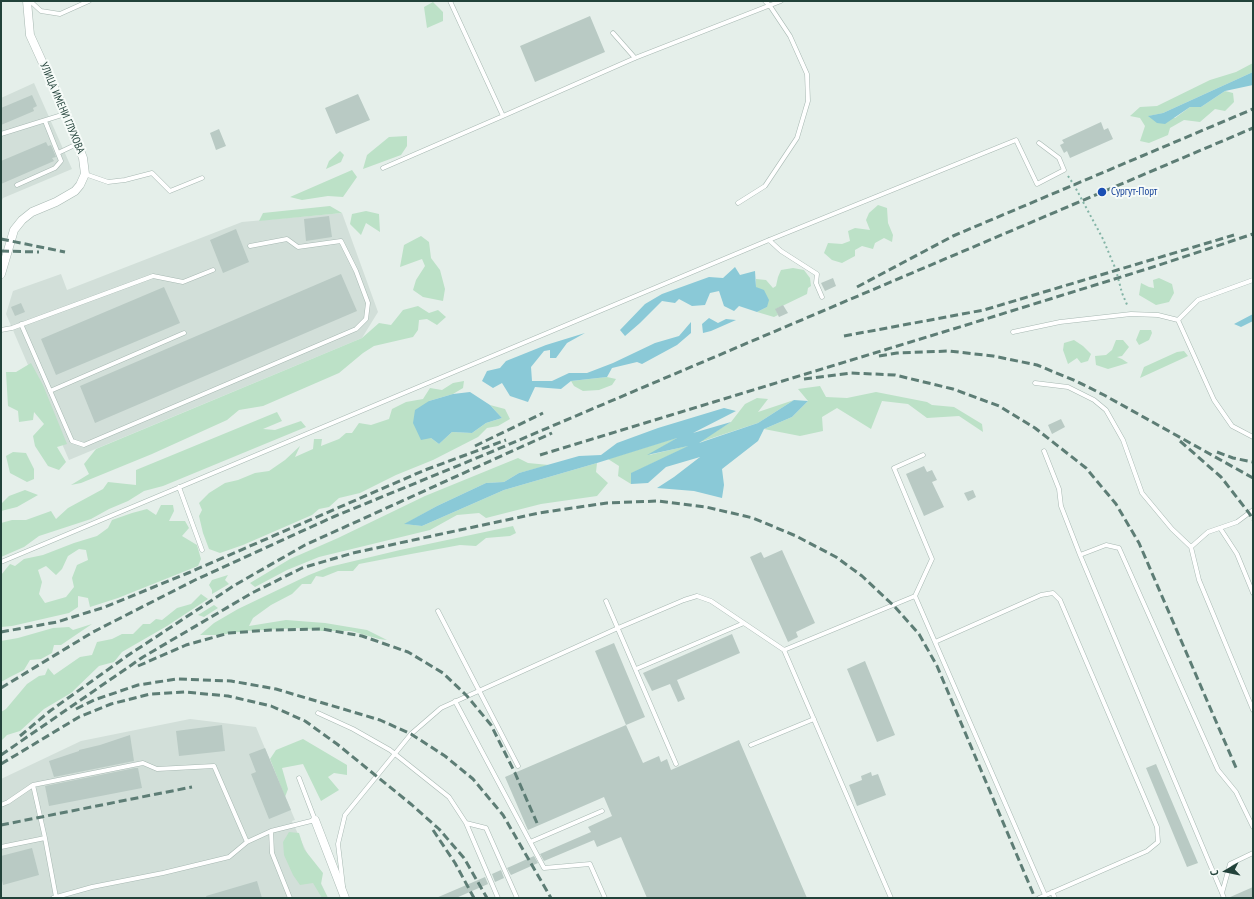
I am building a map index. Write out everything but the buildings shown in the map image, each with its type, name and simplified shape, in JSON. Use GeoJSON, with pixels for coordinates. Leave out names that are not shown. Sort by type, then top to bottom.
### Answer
{"type":"FeatureCollection","features":[{"type":"Feature","properties":{"kind":"street","name":"УЛИЦА ИМЕНИ ГЛУХОВА"},"geometry":{"type":"LineString","coordinates":[[29,1],[30,35],[66,114],[83,158],[85,174]]}},
{"type":"Feature","properties":{"kind":"street"},"geometry":{"type":"LineString","coordinates":[[1,274],[14,230],[22,220],[32,212],[75,192],[85,174]]}},
{"type":"Feature","properties":{"kind":"street"},"geometry":{"type":"LineString","coordinates":[[315,820],[345,898]]}},
{"type":"Feature","properties":{"kind":"lane"},"geometry":{"type":"LineString","coordinates":[[29,1],[41,11],[60,14],[89,1]]}},
{"type":"Feature","properties":{"kind":"lane"},"geometry":{"type":"LineString","coordinates":[[450,1],[503,116]]}},
{"type":"Feature","properties":{"kind":"lane"},"geometry":{"type":"LineString","coordinates":[[738,203],[766,186],[797,138],[808,101],[807,74],[790,36],[770,6],[764,1]]}},
{"type":"Feature","properties":{"kind":"lane"},"geometry":{"type":"LineString","coordinates":[[383,168],[635,58],[781,1]]}},
{"type":"Feature","properties":{"kind":"lane"},"geometry":{"type":"LineString","coordinates":[[613,33],[635,58]]}},
{"type":"Feature","properties":{"kind":"lane"},"geometry":{"type":"LineString","coordinates":[[1,134],[66,114]]}},
{"type":"Feature","properties":{"kind":"lane"},"geometry":{"type":"LineString","coordinates":[[17,185],[55,168],[61,161],[46,121]]}},
{"type":"Feature","properties":{"kind":"lane"},"geometry":{"type":"LineString","coordinates":[[1,562],[769,240],[1016,140],[1037,184],[1064,170],[1059,158],[1039,143]]}},
{"type":"Feature","properties":{"kind":"lane"},"geometry":{"type":"LineString","coordinates":[[58,153],[77,144]]}},
{"type":"Feature","properties":{"kind":"lane"},"geometry":{"type":"LineString","coordinates":[[85,174],[108,182],[125,180],[152,173],[170,192],[202,178]]}},
{"type":"Feature","properties":{"kind":"lane"},"geometry":{"type":"LineString","coordinates":[[21,324],[72,441],[84,444],[356,329],[366,319],[368,304],[356,271],[341,241],[298,247],[287,239],[250,246]]}},
{"type":"Feature","properties":{"kind":"lane"},"geometry":{"type":"LineString","coordinates":[[769,240],[781,251],[817,274],[816,283],[822,297]]}},
{"type":"Feature","properties":{"kind":"lane"},"geometry":{"type":"LineString","coordinates":[[1,330],[153,276],[183,282],[213,270]]}},
{"type":"Feature","properties":{"kind":"lane"},"geometry":{"type":"LineString","coordinates":[[1178,320],[1198,300],[1253,280]]}},
{"type":"Feature","properties":{"kind":"lane"},"geometry":{"type":"LineString","coordinates":[[1013,332],[1060,322],[1131,314],[1158,315],[1178,320]]}},
{"type":"Feature","properties":{"kind":"lane"},"geometry":{"type":"LineString","coordinates":[[1178,320],[1214,400],[1232,426],[1253,437]]}},
{"type":"Feature","properties":{"kind":"lane"},"geometry":{"type":"LineString","coordinates":[[50,391],[184,334]]}},
{"type":"Feature","properties":{"kind":"lane"},"geometry":{"type":"LineString","coordinates":[[1035,383],[1068,387],[1094,400],[1106,410],[1123,440],[1142,493],[1172,529],[1191,547],[1199,580],[1253,710]]}},
{"type":"Feature","properties":{"kind":"lane"},"geometry":{"type":"LineString","coordinates":[[1044,451],[1059,489],[1060,506],[1224,898]]}},
{"type":"Feature","properties":{"kind":"lane"},"geometry":{"type":"LineString","coordinates":[[784,650],[915,596],[932,559],[894,468],[923,454]]}},
{"type":"Feature","properties":{"kind":"lane"},"geometry":{"type":"LineString","coordinates":[[179,487],[202,550]]}},
{"type":"Feature","properties":{"kind":"lane"},"geometry":{"type":"LineString","coordinates":[[1191,547],[1208,532],[1237,522],[1253,510]]}},
{"type":"Feature","properties":{"kind":"lane"},"geometry":{"type":"LineString","coordinates":[[1220,528],[1237,554],[1253,593]]}},
{"type":"Feature","properties":{"kind":"lane"},"geometry":{"type":"LineString","coordinates":[[1080,555],[1106,545],[1119,548],[1218,770],[1236,792],[1253,827]]}},
{"type":"Feature","properties":{"kind":"lane"},"geometry":{"type":"LineString","coordinates":[[935,642],[1041,595],[1053,593],[1060,600],[1157,827],[1158,842],[1148,851],[1039,898]]}},
{"type":"Feature","properties":{"kind":"lane"},"geometry":{"type":"LineString","coordinates":[[345,898],[338,844],[345,816],[411,734],[441,708],[618,628],[697,596],[711,601],[784,650],[891,898]]}},
{"type":"Feature","properties":{"kind":"lane"},"geometry":{"type":"LineString","coordinates":[[915,596],[1045,895]]}},
{"type":"Feature","properties":{"kind":"lane"},"geometry":{"type":"LineString","coordinates":[[606,601],[676,764]]}},
{"type":"Feature","properties":{"kind":"lane"},"geometry":{"type":"LineString","coordinates":[[438,611],[518,766]]}},
{"type":"Feature","properties":{"kind":"lane"},"geometry":{"type":"LineString","coordinates":[[636,669],[744,623]]}},
{"type":"Feature","properties":{"kind":"lane"},"geometry":{"type":"LineString","coordinates":[[455,702],[544,868],[590,864],[605,898]]}},
{"type":"Feature","properties":{"kind":"lane"},"geometry":{"type":"LineString","coordinates":[[318,713],[353,729],[390,750],[449,797],[466,823],[498,898]]}},
{"type":"Feature","properties":{"kind":"lane"},"geometry":{"type":"LineString","coordinates":[[751,745],[814,719]]}},
{"type":"Feature","properties":{"kind":"lane"},"geometry":{"type":"LineString","coordinates":[[1,805],[33,785],[142,762],[157,769],[214,766],[246,842]]}},
{"type":"Feature","properties":{"kind":"lane"},"geometry":{"type":"LineString","coordinates":[[33,785],[45,838],[55,897],[92,887],[163,873],[229,857],[246,842],[271,831],[315,820],[299,778]]}},
{"type":"Feature","properties":{"kind":"lane"},"geometry":{"type":"LineString","coordinates":[[530,842],[602,811]]}},
{"type":"Feature","properties":{"kind":"lane"},"geometry":{"type":"LineString","coordinates":[[466,823],[486,828],[517,898]]}},
{"type":"Feature","properties":{"kind":"lane"},"geometry":{"type":"LineString","coordinates":[[271,831],[272,853],[290,898]]}},
{"type":"Feature","properties":{"kind":"lane"},"geometry":{"type":"LineString","coordinates":[[1,847],[45,838]]}},
{"type":"Feature","properties":{"kind":"lane"},"geometry":{"type":"LineString","coordinates":[[1222,893],[1230,864],[1253,853]]}},
{"type":"Feature","properties":{"kind":"lane"},"geometry":{"type":"LineString","coordinates":[[1052,892],[1055,898]]}},
{"type":"Feature","properties":{"kind":"path"},"geometry":{"type":"LineString","coordinates":[[1064,170],[1074,185],[1103,239],[1116,270],[1122,293],[1131,314]]}},
{"type":"Feature","properties":{"kind":"shaded area"},"geometry":{"type":"Polygon","coordinates":[[[34,83],[72,169],[3,198],[1,202],[1,98],[34,83]]]}},
{"type":"Feature","properties":{"kind":"shaded area"},"geometry":{"type":"Polygon","coordinates":[[[342,213],[378,312],[362,338],[69,460],[6,314],[13,291],[61,274],[67,290],[242,222],[342,213]]]}},
{"type":"Feature","properties":{"kind":"shaded area"},"geometry":{"type":"Polygon","coordinates":[[[190,719],[256,727],[295,820],[292,821],[328,898],[1,898],[1,779],[81,741],[190,719]]]}},
{"type":"Feature","properties":{"kind":"green space"},"geometry":{"type":"Polygon","coordinates":[[[433,2],[443,12],[443,21],[427,28],[424,7],[433,2]]]}},
{"type":"Feature","properties":{"kind":"green space"},"geometry":{"type":"Polygon","coordinates":[[[1253,63],[1253,72],[1163,113],[1149,116],[1175,118],[1190,107],[1201,107],[1225,91],[1233,93],[1234,102],[1225,111],[1215,109],[1200,122],[1184,120],[1170,128],[1168,135],[1149,143],[1140,141],[1145,126],[1140,118],[1130,116],[1140,107],[1157,106],[1210,80],[1236,72],[1253,63]]]}},
{"type":"Feature","properties":{"kind":"green space"},"geometry":{"type":"Polygon","coordinates":[[[407,136],[407,146],[401,155],[363,169],[367,155],[389,137],[407,136]]]}},
{"type":"Feature","properties":{"kind":"green space"},"geometry":{"type":"Polygon","coordinates":[[[340,151],[344,155],[341,162],[326,169],[329,161],[340,151]]]}},
{"type":"Feature","properties":{"kind":"green space"},"geometry":{"type":"Polygon","coordinates":[[[352,170],[357,177],[343,197],[328,196],[302,200],[290,197],[352,170]]]}},
{"type":"Feature","properties":{"kind":"green space"},"geometry":{"type":"Polygon","coordinates":[[[878,205],[887,208],[888,223],[893,235],[892,242],[884,238],[875,243],[873,249],[862,246],[855,250],[855,256],[842,263],[832,260],[824,253],[828,243],[842,244],[850,241],[848,231],[855,228],[870,230],[866,220],[869,213],[878,205]]]}},
{"type":"Feature","properties":{"kind":"green space"},"geometry":{"type":"Polygon","coordinates":[[[330,206],[342,213],[259,221],[263,213],[330,206]]]}},
{"type":"Feature","properties":{"kind":"green space"},"geometry":{"type":"Polygon","coordinates":[[[366,211],[379,214],[380,232],[366,223],[361,235],[350,224],[352,214],[366,211]]]}},
{"type":"Feature","properties":{"kind":"green space"},"geometry":{"type":"Polygon","coordinates":[[[421,236],[429,242],[431,258],[440,270],[445,289],[443,301],[423,297],[413,290],[416,280],[425,266],[422,259],[400,267],[404,245],[421,236]]]}},
{"type":"Feature","properties":{"kind":"green space"},"geometry":{"type":"Polygon","coordinates":[[[793,268],[804,270],[810,278],[811,286],[808,288],[807,294],[776,309],[778,315],[774,317],[757,312],[767,307],[756,287],[756,279],[766,280],[773,288],[776,286],[781,270],[793,268]]]}},
{"type":"Feature","properties":{"kind":"green space"},"geometry":{"type":"Polygon","coordinates":[[[1159,278],[1172,284],[1174,293],[1169,302],[1156,305],[1139,295],[1141,283],[1154,288],[1153,280],[1159,278]]]}},
{"type":"Feature","properties":{"kind":"green space"},"geometry":{"type":"Polygon","coordinates":[[[418,306],[429,313],[438,310],[446,317],[437,325],[427,319],[419,320],[418,330],[413,337],[374,346],[339,373],[263,406],[239,410],[227,420],[152,454],[81,483],[71,485],[89,474],[84,464],[96,449],[362,338],[379,323],[391,325],[403,310],[418,306]]]}},
{"type":"Feature","properties":{"kind":"green space"},"geometry":{"type":"Polygon","coordinates":[[[1140,330],[1151,330],[1152,333],[1149,340],[1139,345],[1136,340],[1140,330]]]}},
{"type":"Feature","properties":{"kind":"green space"},"geometry":{"type":"Polygon","coordinates":[[[1074,340],[1091,354],[1088,361],[1081,363],[1077,358],[1068,364],[1063,350],[1064,343],[1074,340]]]}},
{"type":"Feature","properties":{"kind":"green space"},"geometry":{"type":"Polygon","coordinates":[[[1116,340],[1123,340],[1129,347],[1122,356],[1117,357],[1128,363],[1108,369],[1096,365],[1095,356],[1106,355],[1112,350],[1116,340]]]}},
{"type":"Feature","properties":{"kind":"green space"},"geometry":{"type":"Polygon","coordinates":[[[1184,351],[1188,356],[1140,378],[1144,367],[1177,352],[1184,351]]]}},
{"type":"Feature","properties":{"kind":"green space"},"geometry":{"type":"Polygon","coordinates":[[[31,363],[43,385],[67,444],[57,447],[66,462],[59,470],[48,466],[35,446],[33,436],[44,424],[34,412],[33,420],[19,422],[18,411],[8,406],[6,372],[16,372],[31,363]]]}},
{"type":"Feature","properties":{"kind":"green space"},"geometry":{"type":"Polygon","coordinates":[[[607,377],[616,379],[612,385],[599,390],[583,391],[574,386],[571,381],[607,377]]]}},
{"type":"Feature","properties":{"kind":"green space"},"geometry":{"type":"Polygon","coordinates":[[[464,381],[463,388],[453,394],[429,401],[431,438],[439,444],[452,432],[472,433],[486,423],[502,418],[490,405],[505,409],[510,419],[498,426],[487,428],[478,437],[433,460],[396,475],[360,493],[339,498],[329,507],[319,509],[312,515],[243,545],[220,553],[209,549],[199,516],[202,510],[199,503],[209,493],[225,483],[238,480],[255,473],[269,471],[285,460],[300,446],[295,457],[313,449],[314,439],[322,439],[321,446],[339,439],[346,433],[352,433],[359,423],[371,425],[389,419],[392,409],[406,402],[423,399],[430,388],[442,390],[453,383],[464,381]]]}},
{"type":"Feature","properties":{"kind":"green space"},"geometry":{"type":"Polygon","coordinates":[[[820,386],[826,397],[847,398],[876,392],[927,402],[932,405],[954,407],[982,424],[983,432],[959,416],[927,418],[908,404],[882,401],[871,429],[837,408],[822,417],[823,431],[800,436],[764,429],[792,417],[808,401],[798,389],[820,386]]]}},
{"type":"Feature","properties":{"kind":"green space"},"geometry":{"type":"Polygon","coordinates":[[[757,398],[768,399],[758,412],[794,400],[758,423],[697,443],[731,422],[745,404],[757,398]]]}},
{"type":"Feature","properties":{"kind":"green space"},"geometry":{"type":"Polygon","coordinates":[[[277,412],[282,421],[263,429],[275,430],[301,421],[306,427],[163,486],[144,491],[128,501],[91,519],[39,536],[24,547],[1,557],[1,523],[12,520],[26,520],[51,511],[56,519],[68,508],[103,489],[108,482],[136,485],[136,470],[277,412]]]}},
{"type":"Feature","properties":{"kind":"green space"},"geometry":{"type":"Polygon","coordinates":[[[679,437],[649,455],[691,445],[632,473],[631,484],[618,476],[619,466],[608,459],[679,437]]]}},
{"type":"Feature","properties":{"kind":"green space"},"geometry":{"type":"Polygon","coordinates":[[[13,452],[26,453],[34,469],[34,479],[27,482],[10,473],[6,456],[13,452]]]}},
{"type":"Feature","properties":{"kind":"green space"},"geometry":{"type":"Polygon","coordinates":[[[518,458],[528,463],[549,465],[519,473],[504,482],[486,483],[437,506],[405,524],[422,526],[504,490],[597,463],[596,472],[608,483],[597,496],[541,504],[486,518],[479,513],[457,515],[430,530],[319,557],[287,570],[255,587],[250,583],[290,559],[338,538],[425,496],[518,458]]]}},
{"type":"Feature","properties":{"kind":"green space"},"geometry":{"type":"Polygon","coordinates":[[[25,490],[38,495],[17,507],[1,511],[1,504],[9,496],[25,490]]]}},
{"type":"Feature","properties":{"kind":"green space"},"geometry":{"type":"Polygon","coordinates":[[[161,505],[173,505],[174,511],[169,521],[185,521],[189,528],[182,536],[197,545],[201,559],[198,566],[118,598],[90,607],[88,598],[78,596],[78,607],[69,613],[12,626],[1,627],[1,575],[10,564],[15,566],[24,559],[43,555],[97,536],[108,528],[112,520],[132,513],[147,509],[156,515],[161,505]],[[79,549],[68,556],[62,569],[56,575],[46,566],[38,570],[42,582],[39,594],[45,603],[66,597],[74,587],[72,578],[77,565],[88,560],[86,550],[79,549]]]}},
{"type":"Feature","properties":{"kind":"green space"},"geometry":{"type":"Polygon","coordinates":[[[513,526],[516,533],[510,536],[486,538],[476,546],[460,545],[411,554],[359,564],[353,571],[338,571],[323,577],[316,576],[311,584],[302,584],[292,594],[271,605],[253,618],[249,626],[286,620],[325,623],[367,630],[387,640],[351,631],[322,631],[301,628],[245,631],[220,635],[200,635],[214,623],[238,609],[329,567],[513,526]]]}},
{"type":"Feature","properties":{"kind":"green space"},"geometry":{"type":"Polygon","coordinates":[[[228,575],[225,580],[229,584],[212,594],[212,590],[209,585],[212,580],[228,575]]]}},
{"type":"Feature","properties":{"kind":"green space"},"geometry":{"type":"Polygon","coordinates":[[[201,594],[208,599],[167,626],[122,652],[114,662],[99,666],[71,693],[44,709],[20,731],[7,735],[1,741],[1,712],[6,709],[27,684],[39,676],[45,675],[48,668],[54,675],[80,657],[92,655],[97,642],[112,639],[122,634],[133,634],[143,624],[150,624],[156,619],[162,620],[177,608],[191,604],[201,594]]]}},
{"type":"Feature","properties":{"kind":"green space"},"geometry":{"type":"Polygon","coordinates":[[[214,605],[218,608],[204,617],[198,615],[214,605]]]}},
{"type":"Feature","properties":{"kind":"green space"},"geometry":{"type":"Polygon","coordinates":[[[92,624],[61,645],[54,645],[52,653],[41,659],[30,660],[24,670],[1,682],[1,641],[18,638],[53,628],[69,627],[73,630],[92,624]]]}},
{"type":"Feature","properties":{"kind":"green space"},"geometry":{"type":"Polygon","coordinates":[[[303,739],[347,765],[347,775],[334,773],[328,777],[339,790],[321,801],[303,764],[282,768],[288,789],[285,797],[270,759],[276,750],[303,739]]]}},
{"type":"Feature","properties":{"kind":"green space"},"geometry":{"type":"Polygon","coordinates":[[[289,832],[299,833],[304,849],[323,873],[321,884],[328,898],[322,898],[313,883],[300,885],[293,875],[284,855],[283,842],[289,832]]]}},
{"type":"Feature","properties":{"kind":"water"},"geometry":{"type":"Polygon","coordinates":[[[1253,72],[1253,85],[1225,91],[1201,107],[1190,107],[1165,124],[1157,123],[1148,116],[1163,113],[1253,72]]]}},
{"type":"Feature","properties":{"kind":"water"},"geometry":{"type":"Polygon","coordinates":[[[735,267],[740,275],[755,271],[756,287],[764,290],[769,300],[767,307],[757,312],[739,306],[734,311],[724,306],[719,291],[710,293],[705,305],[692,306],[679,299],[675,303],[662,301],[625,336],[620,330],[645,304],[662,294],[709,277],[723,278],[735,267]]]}},
{"type":"Feature","properties":{"kind":"water"},"geometry":{"type":"Polygon","coordinates":[[[1253,314],[1253,321],[1241,327],[1234,324],[1253,314]]]}},
{"type":"Feature","properties":{"kind":"water"},"geometry":{"type":"Polygon","coordinates":[[[709,318],[718,323],[726,319],[736,320],[703,333],[702,324],[709,318]]]}},
{"type":"Feature","properties":{"kind":"water"},"geometry":{"type":"Polygon","coordinates":[[[691,322],[691,333],[677,345],[642,364],[637,362],[612,368],[607,377],[571,381],[561,389],[535,387],[528,402],[510,396],[502,383],[493,388],[482,381],[487,371],[500,368],[506,361],[546,345],[585,333],[567,343],[556,358],[550,358],[550,350],[544,351],[531,367],[532,381],[552,381],[569,373],[587,373],[613,363],[655,343],[679,336],[691,322]]]}},
{"type":"Feature","properties":{"kind":"water"},"geometry":{"type":"Polygon","coordinates":[[[470,392],[490,405],[502,418],[486,423],[472,433],[452,432],[439,444],[431,438],[421,440],[413,423],[415,410],[429,401],[453,394],[470,392]]]}},
{"type":"Feature","properties":{"kind":"water"},"geometry":{"type":"Polygon","coordinates":[[[794,400],[808,401],[792,417],[764,429],[758,441],[722,469],[724,485],[722,498],[694,491],[657,488],[700,457],[666,467],[648,483],[631,484],[631,473],[688,446],[647,455],[677,438],[504,490],[422,526],[404,524],[437,506],[486,483],[504,482],[519,473],[579,456],[601,455],[617,443],[658,428],[724,408],[736,411],[693,433],[731,422],[699,443],[758,423],[794,400]]]}},
{"type":"Feature","properties":{"kind":"railway"},"geometry":{"type":"LineString","coordinates":[[857,287],[953,236],[1253,109]]}},
{"type":"Feature","properties":{"kind":"railway"},"geometry":{"type":"LineString","coordinates":[[1,688],[93,632],[195,580],[333,517],[484,455],[1253,128]]}},
{"type":"Feature","properties":{"kind":"railway"},"geometry":{"type":"LineString","coordinates":[[540,455],[963,326],[1150,268],[1253,234]]}},
{"type":"Feature","properties":{"kind":"railway"},"geometry":{"type":"LineString","coordinates":[[844,336],[984,310],[1234,235]]}},
{"type":"Feature","properties":{"kind":"railway"},"geometry":{"type":"LineString","coordinates":[[1,239],[65,252]]}},
{"type":"Feature","properties":{"kind":"railway"},"geometry":{"type":"LineString","coordinates":[[1,251],[39,252]]}},
{"type":"Feature","properties":{"kind":"railway"},"geometry":{"type":"LineString","coordinates":[[879,356],[897,353],[949,351],[993,356],[1037,365],[1076,381],[1104,395],[1253,478]]}},
{"type":"Feature","properties":{"kind":"railway"},"geometry":{"type":"LineString","coordinates":[[804,379],[851,373],[895,375],[953,389],[999,406],[1035,428],[1086,468],[1116,504],[1139,543],[1237,770]]}},
{"type":"Feature","properties":{"kind":"railway"},"geometry":{"type":"LineString","coordinates":[[475,446],[543,413]]}},
{"type":"Feature","properties":{"kind":"railway"},"geometry":{"type":"LineString","coordinates":[[20,736],[50,711],[127,656],[235,585],[305,545],[552,433]]}},
{"type":"Feature","properties":{"kind":"railway"},"geometry":{"type":"LineString","coordinates":[[1,632],[57,622],[105,607],[188,573],[425,470],[506,440]]}},
{"type":"Feature","properties":{"kind":"railway"},"geometry":{"type":"LineString","coordinates":[[1180,441],[1221,477],[1253,520]]}},
{"type":"Feature","properties":{"kind":"railway"},"geometry":{"type":"LineString","coordinates":[[1217,452],[1233,458],[1253,462]]}},
{"type":"Feature","properties":{"kind":"railway"},"geometry":{"type":"LineString","coordinates":[[1,755],[143,657],[252,593],[302,568],[353,553],[539,513],[607,503],[658,501],[706,507],[753,518],[796,536],[836,557],[862,576],[894,606],[919,634],[937,666],[1035,898]]}},
{"type":"Feature","properties":{"kind":"railway"},"geometry":{"type":"LineString","coordinates":[[138,666],[186,645],[229,633],[271,630],[322,629],[362,636],[408,652],[443,673],[467,696],[491,725],[515,773],[537,823]]}},
{"type":"Feature","properties":{"kind":"railway"},"geometry":{"type":"LineString","coordinates":[[76,709],[94,700],[138,685],[177,679],[231,681],[276,689],[380,720],[411,734],[445,756],[473,779],[503,815],[551,898]]}},
{"type":"Feature","properties":{"kind":"railway"},"geometry":{"type":"LineString","coordinates":[[1,764],[79,717],[111,704],[150,694],[185,692],[228,696],[271,706],[305,721],[337,744],[412,805],[439,829],[464,858],[487,898]]}},
{"type":"Feature","properties":{"kind":"railway"},"geometry":{"type":"LineString","coordinates":[[1,825],[192,787]]}},
{"type":"Feature","properties":{"kind":"railway"},"geometry":{"type":"LineString","coordinates":[[433,830],[455,863],[474,898]]}},
{"type":"Feature","properties":{"kind":"place","name":"Сургут-Порт"},"geometry":{"type":"Point","coordinates":[1102,192]}}]}
